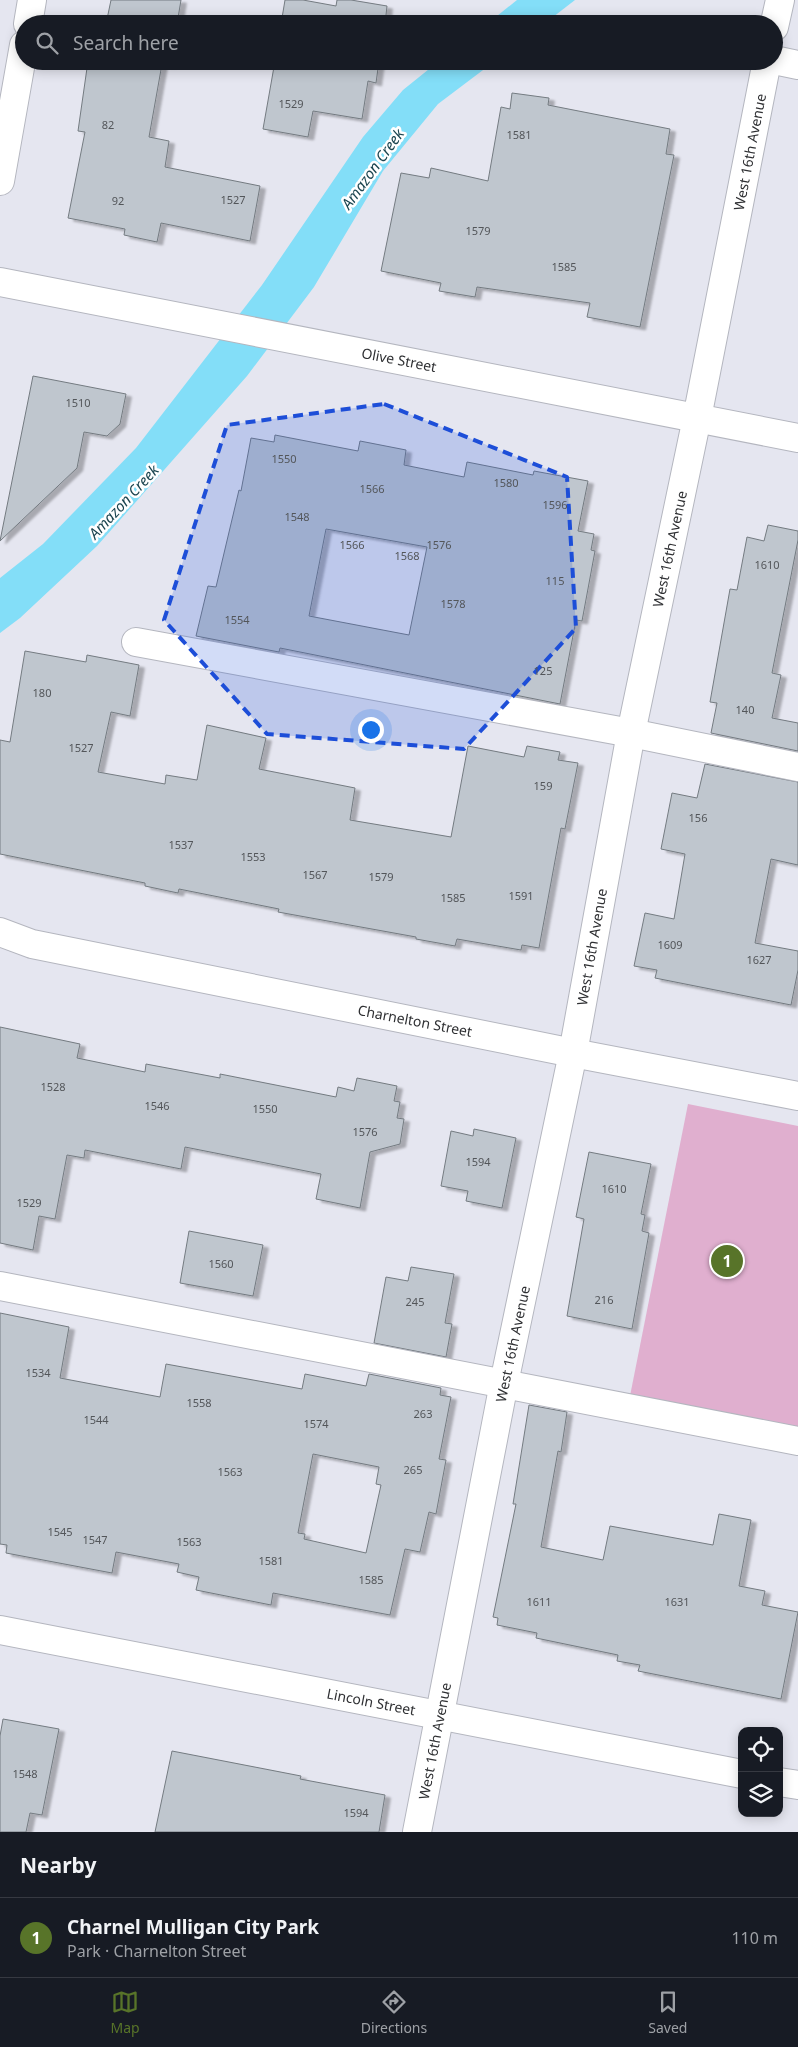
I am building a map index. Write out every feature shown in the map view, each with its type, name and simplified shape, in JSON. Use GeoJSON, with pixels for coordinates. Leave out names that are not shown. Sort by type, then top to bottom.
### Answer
{"type":"FeatureCollection","features":[{"type":"Feature","properties":{"kind":"street"},"geometry":{"type":"LineString","coordinates":[[30,15],[32,0]]}},
{"type":"Feature","properties":{"kind":"street"},"geometry":{"type":"LineString","coordinates":[[777,15],[780,0]]}},
{"type":"Feature","properties":{"kind":"street"},"geometry":{"type":"LineString","coordinates":[[783,62],[798,65]]}},
{"type":"Feature","properties":{"kind":"street"},"geometry":{"type":"LineString","coordinates":[[0,181],[20,70]]}},
{"type":"Feature","properties":{"kind":"street","name":"West 16th Avenue"},"geometry":{"type":"LineString","coordinates":[[417,1832],[504,1383],[573,1053],[630,733],[697,418],[765,70]]}},
{"type":"Feature","properties":{"kind":"street","name":"Olive Street"},"geometry":{"type":"LineString","coordinates":[[0,282],[798,438]]}},
{"type":"Feature","properties":{"kind":"street"},"geometry":{"type":"LineString","coordinates":[[136,642],[630,733],[798,767]]}},
{"type":"Feature","properties":{"kind":"street","name":"Charnelton Street"},"geometry":{"type":"LineString","coordinates":[[0,932],[32,944],[573,1053],[798,1096]]}},
{"type":"Feature","properties":{"kind":"street","name":"Charnelton Street"},"geometry":{"type":"LineString","coordinates":[[0,943],[32,944]]}},
{"type":"Feature","properties":{"kind":"street"},"geometry":{"type":"LineString","coordinates":[[0,1286],[798,1441]]}},
{"type":"Feature","properties":{"kind":"street","name":"Lincoln Street"},"geometry":{"type":"LineString","coordinates":[[0,1630],[738,1773]]}},
{"type":"Feature","properties":{"kind":"street"},"geometry":{"type":"LineString","coordinates":[[783,1783],[798,1785]]}},
{"type":"Feature","properties":{"kind":"highlighted area"},"geometry":{"type":"Polygon","coordinates":[[[384,404],[567,477],[576,628],[464,749],[267,734],[164,620],[227,425],[384,404]]]}},
{"type":"Feature","properties":{"kind":"shaded area"},"geometry":{"type":"Polygon","coordinates":[[[688,1104],[798,1126],[798,1429],[630,1396],[688,1104]]]}},
{"type":"Feature","properties":{"kind":"water"},"geometry":{"type":"Polygon","coordinates":[[[517,0],[575,0],[556,15],[498,15],[517,0]]]}},
{"type":"Feature","properties":{"kind":"water","name":"Amazon Creek"},"geometry":{"type":"Polygon","coordinates":[[[428,70],[483,70],[438,104],[383,171],[314,287],[247,376],[97,546],[20,618],[0,633],[0,578],[43,544],[136,448],[262,285],[363,137],[403,90],[428,70]]]}},
{"type":"Feature","properties":{"kind":"building"},"geometry":{"type":"Polygon","coordinates":[[[111,0],[181,0],[178,15],[108,15],[111,0]]]}},
{"type":"Feature","properties":{"kind":"building"},"geometry":{"type":"Polygon","coordinates":[[[285,0],[303,0],[336,6],[337,0],[351,0],[387,6],[386,15],[282,15],[285,0]]]}},
{"type":"Feature","properties":{"kind":"building"},"geometry":{"type":"Polygon","coordinates":[[[87,70],[161,70],[149,137],[169,141],[165,167],[260,186],[250,241],[161,223],[157,242],[124,235],[125,229],[68,218],[85,132],[78,131],[87,70]]]}},
{"type":"Feature","properties":{"kind":"building"},"geometry":{"type":"Polygon","coordinates":[[[273,70],[378,70],[376,83],[368,81],[362,119],[313,111],[308,137],[263,129],[273,70]]]}},
{"type":"Feature","properties":{"kind":"building"},"geometry":{"type":"Polygon","coordinates":[[[512,93],[549,98],[548,105],[670,129],[666,154],[674,155],[640,327],[587,317],[590,303],[477,287],[475,297],[439,291],[441,283],[381,271],[401,173],[429,178],[431,168],[488,181],[501,107],[510,109],[512,93]]]}},
{"type":"Feature","properties":{"kind":"building"},"geometry":{"type":"Polygon","coordinates":[[[33,376],[126,394],[120,424],[107,436],[84,432],[77,468],[0,541],[33,376]]]}},
{"type":"Feature","properties":{"kind":"building"},"geometry":{"type":"Polygon","coordinates":[[[275,435],[358,451],[360,441],[406,450],[404,465],[464,477],[467,462],[533,475],[534,471],[588,481],[578,531],[594,534],[591,550],[595,551],[582,621],[576,620],[560,704],[280,648],[279,652],[196,636],[208,586],[216,587],[239,490],[241,491],[251,438],[274,442],[275,435]],[[326,529],[309,616],[409,635],[427,547],[326,529]]]}},
{"type":"Feature","properties":{"kind":"building"},"geometry":{"type":"Polygon","coordinates":[[[768,525],[798,531],[798,540],[772,673],[781,675],[772,718],[798,723],[798,751],[711,733],[717,703],[710,702],[730,589],[737,590],[747,537],[764,541],[768,525]]]}},
{"type":"Feature","properties":{"kind":"building"},"geometry":{"type":"Polygon","coordinates":[[[25,651],[86,662],[87,655],[139,665],[130,716],[111,712],[98,772],[165,784],[166,775],[197,780],[207,725],[266,738],[259,769],[355,788],[350,820],[451,837],[468,746],[524,757],[527,746],[560,752],[558,760],[578,763],[565,829],[561,828],[539,948],[522,945],[521,950],[457,939],[455,946],[278,912],[279,909],[179,889],[178,893],[145,886],[145,883],[0,854],[0,740],[10,742],[25,651]]]}},
{"type":"Feature","properties":{"kind":"building"},"geometry":{"type":"Polygon","coordinates":[[[705,764],[798,782],[798,865],[771,859],[755,943],[798,951],[798,970],[791,1005],[655,978],[657,970],[634,966],[645,913],[674,919],[685,854],[661,849],[672,793],[697,798],[705,764]]]}},
{"type":"Feature","properties":{"kind":"building"},"geometry":{"type":"Polygon","coordinates":[[[0,1027],[80,1044],[77,1058],[145,1072],[146,1064],[220,1078],[220,1074],[336,1097],[338,1087],[354,1091],[357,1078],[397,1086],[394,1101],[400,1102],[397,1118],[404,1119],[400,1144],[370,1152],[360,1208],[316,1199],[321,1174],[185,1147],[181,1169],[85,1150],[84,1158],[67,1155],[55,1219],[39,1216],[33,1250],[0,1243],[0,1027]]]}},
{"type":"Feature","properties":{"kind":"building"},"geometry":{"type":"Polygon","coordinates":[[[474,1129],[516,1138],[502,1208],[466,1201],[468,1191],[441,1186],[451,1131],[473,1136],[474,1129]]]}},
{"type":"Feature","properties":{"kind":"building"},"geometry":{"type":"Polygon","coordinates":[[[589,1152],[651,1164],[641,1214],[645,1215],[642,1231],[649,1233],[632,1329],[567,1316],[584,1219],[576,1217],[589,1152]]]}},
{"type":"Feature","properties":{"kind":"building"},"geometry":{"type":"Polygon","coordinates":[[[189,1231],[263,1245],[253,1296],[180,1283],[189,1231]]]}},
{"type":"Feature","properties":{"kind":"building"},"geometry":{"type":"Polygon","coordinates":[[[411,1267],[454,1274],[445,1323],[452,1324],[446,1357],[374,1343],[386,1277],[408,1281],[411,1267]]]}},
{"type":"Feature","properties":{"kind":"building"},"geometry":{"type":"Polygon","coordinates":[[[0,1313],[69,1327],[60,1378],[160,1397],[166,1364],[302,1389],[305,1374],[366,1386],[369,1374],[441,1388],[440,1395],[451,1397],[439,1459],[446,1460],[436,1514],[429,1512],[420,1552],[405,1549],[390,1615],[273,1593],[271,1605],[196,1590],[199,1577],[177,1572],[179,1564],[116,1552],[112,1573],[6,1553],[7,1545],[0,1544],[0,1313]],[[313,1454],[298,1533],[305,1534],[304,1539],[366,1553],[381,1485],[376,1484],[379,1467],[313,1454]]]}},
{"type":"Feature","properties":{"kind":"building"},"geometry":{"type":"Polygon","coordinates":[[[529,1405],[567,1412],[561,1452],[558,1451],[541,1547],[603,1560],[610,1526],[713,1545],[719,1514],[751,1520],[739,1586],[765,1591],[762,1605],[798,1612],[781,1699],[638,1671],[640,1665],[617,1661],[618,1655],[536,1638],[537,1633],[497,1625],[498,1618],[493,1617],[516,1504],[513,1504],[529,1405]]]}},
{"type":"Feature","properties":{"kind":"building"},"geometry":{"type":"Polygon","coordinates":[[[3,1719],[59,1729],[42,1815],[30,1813],[26,1832],[0,1832],[0,1736],[3,1719]]]}},
{"type":"Feature","properties":{"kind":"building"},"geometry":{"type":"Polygon","coordinates":[[[172,1751],[301,1776],[300,1779],[385,1795],[379,1832],[155,1832],[172,1751]]]}},
{"type":"Feature","properties":{"kind":"place","name":"Charnel Mulligan City Park"},"geometry":{"type":"Point","coordinates":[727,1261]}}]}
